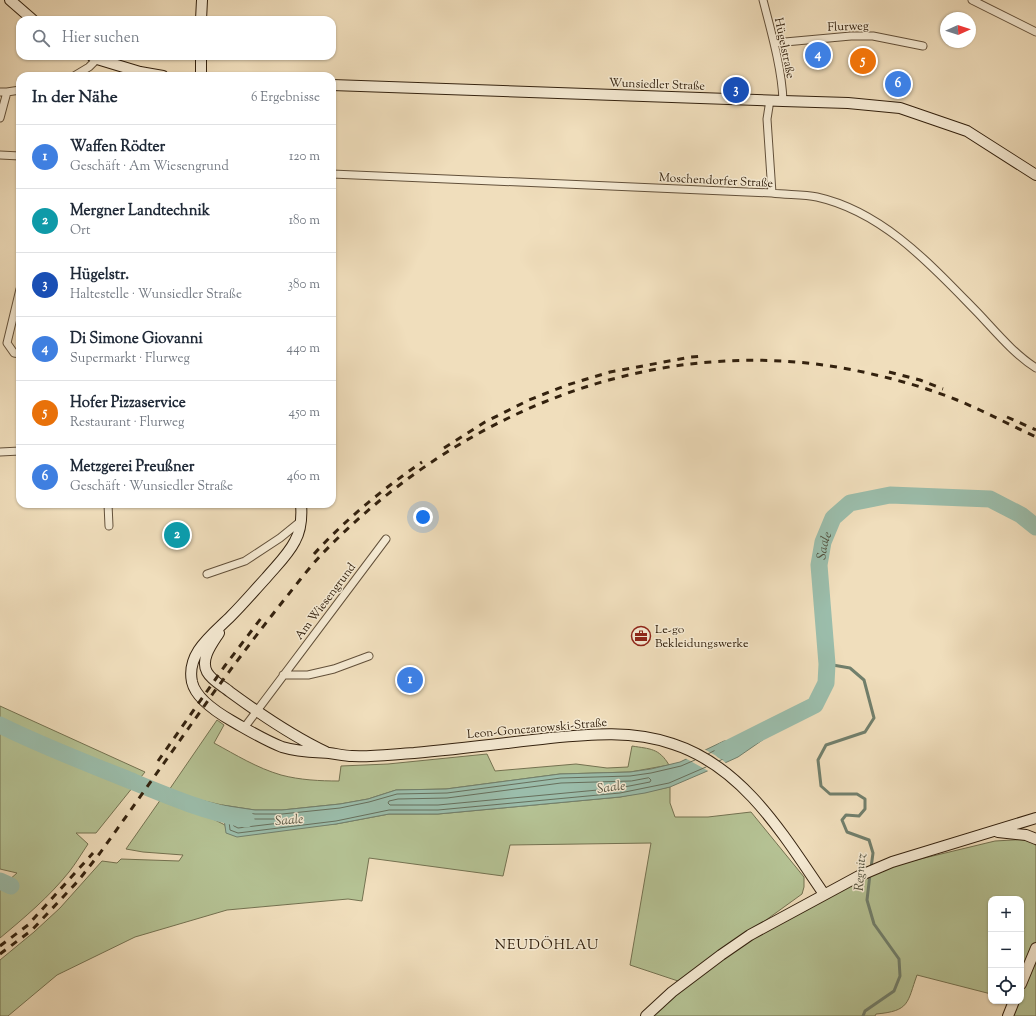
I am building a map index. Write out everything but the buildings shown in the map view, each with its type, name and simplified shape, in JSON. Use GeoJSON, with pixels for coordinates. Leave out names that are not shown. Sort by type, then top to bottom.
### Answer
{"type":"FeatureCollection","features":[{"type":"Feature","properties":{"kind":"street"},"geometry":{"type":"LineString","coordinates":[[10,0],[29,16]]}},
{"type":"Feature","properties":{"kind":"street"},"geometry":{"type":"LineString","coordinates":[[201,16],[202,0]]}},
{"type":"Feature","properties":{"kind":"street","name":"Hügelstraße"},"geometry":{"type":"LineString","coordinates":[[763,0],[774,43],[783,91],[783,100]]}},
{"type":"Feature","properties":{"kind":"street"},"geometry":{"type":"LineString","coordinates":[[972,0],[1036,32]]}},
{"type":"Feature","properties":{"kind":"street","name":"Flurweg"},"geometry":{"type":"LineString","coordinates":[[774,43],[851,36],[873,36],[923,46]]}},
{"type":"Feature","properties":{"kind":"street"},"geometry":{"type":"LineString","coordinates":[[81,72],[89,67],[93,60]]}},
{"type":"Feature","properties":{"kind":"street"},"geometry":{"type":"LineString","coordinates":[[101,60],[140,72]]}},
{"type":"Feature","properties":{"kind":"street"},"geometry":{"type":"LineString","coordinates":[[201,60],[201,72]]}},
{"type":"Feature","properties":{"kind":"street","name":"Wunsiedler Straße"},"geometry":{"type":"LineString","coordinates":[[336,85],[783,100],[848,103],[900,108],[968,131],[1036,175]]}},
{"type":"Feature","properties":{"kind":"street"},"geometry":{"type":"LineString","coordinates":[[0,118],[4,92],[16,90]]}},
{"type":"Feature","properties":{"kind":"street"},"geometry":{"type":"LineString","coordinates":[[770,100],[767,119],[772,193]]}},
{"type":"Feature","properties":{"kind":"street"},"geometry":{"type":"LineString","coordinates":[[0,155],[16,156]]}},
{"type":"Feature","properties":{"kind":"street","name":"Moschendorfer Straße"},"geometry":{"type":"LineString","coordinates":[[336,174],[772,193],[817,197],[873,219],[926,259],[1004,340],[1036,368]]}},
{"type":"Feature","properties":{"kind":"street"},"geometry":{"type":"LineString","coordinates":[[16,306],[7,343],[14,353],[16,353]]}},
{"type":"Feature","properties":{"kind":"street"},"geometry":{"type":"LineString","coordinates":[[0,452],[16,451]]}},
{"type":"Feature","properties":{"kind":"street"},"geometry":{"type":"LineString","coordinates":[[108,508],[109,526]]}},
{"type":"Feature","properties":{"kind":"street"},"geometry":{"type":"LineString","coordinates":[[232,614],[288,554],[296,540],[301,521],[301,508]]}},
{"type":"Feature","properties":{"kind":"street"},"geometry":{"type":"LineString","coordinates":[[207,574],[245,561],[280,538],[301,521]]}},
{"type":"Feature","properties":{"kind":"street","name":"Am Wiesengrund"},"geometry":{"type":"LineString","coordinates":[[244,728],[386,539]]}},
{"type":"Feature","properties":{"kind":"street","name":"Leon-Gonczarowski-Straße"},"geometry":{"type":"LineString","coordinates":[[232,614],[209,649],[205,664],[207,672],[214,680],[257,710],[304,741],[329,753]]}},
{"type":"Feature","properties":{"kind":"street","name":"Leon-Gonczarowski-Straße"},"geometry":{"type":"LineString","coordinates":[[232,614],[198,650],[192,664],[192,680],[194,690],[200,698],[226,717],[262,738],[283,747],[304,752],[350,756],[381,756],[596,734],[634,736],[672,743],[709,761],[737,782],[762,809],[783,836],[824,894]]}},
{"type":"Feature","properties":{"kind":"street"},"geometry":{"type":"LineString","coordinates":[[283,675],[308,675],[334,669],[369,656]]}},
{"type":"Feature","properties":{"kind":"street"},"geometry":{"type":"LineString","coordinates":[[646,1016],[672,992],[726,951],[750,935],[859,876],[892,862],[1036,818]]}},
{"type":"Feature","properties":{"kind":"street"},"geometry":{"type":"LineString","coordinates":[[990,832],[1026,834],[1036,839]]}},
{"type":"Feature","properties":{"kind":"street"},"geometry":{"type":"LineString","coordinates":[[1024,977],[1036,948]]}},
{"type":"Feature","properties":{"kind":"street"},"geometry":{"type":"LineString","coordinates":[[1008,1016],[1013,1004]]}},
{"type":"Feature","properties":{"kind":"shaded area"},"geometry":{"type":"Polygon","coordinates":[[[0,706],[145,772],[96,833],[76,833],[88,844],[72,869],[45,899],[0,938],[0,888],[17,873],[0,869],[0,706]]]}},
{"type":"Feature","properties":{"kind":"shaded area"},"geometry":{"type":"Polygon","coordinates":[[[217,720],[224,725],[214,743],[264,769],[288,777],[310,780],[339,781],[341,766],[388,764],[487,754],[495,771],[576,764],[607,768],[628,767],[632,746],[658,752],[669,765],[630,772],[560,774],[446,789],[396,790],[368,799],[340,804],[282,810],[255,810],[200,800],[169,790],[217,720]]]}},
{"type":"Feature","properties":{"kind":"shaded area"},"geometry":{"type":"Polygon","coordinates":[[[670,787],[670,803],[675,817],[708,817],[751,812],[804,877],[802,894],[730,946],[887,867],[995,841],[1030,839],[1036,846],[1036,1016],[1006,1016],[1011,1004],[1024,1004],[1024,896],[988,896],[988,993],[917,975],[906,1004],[895,1011],[876,1014],[875,1016],[648,1016],[681,982],[630,965],[651,843],[510,845],[503,876],[369,858],[362,901],[348,899],[227,910],[135,937],[57,975],[8,1016],[0,1016],[0,960],[60,908],[102,861],[117,863],[121,859],[179,861],[183,855],[143,852],[126,849],[161,799],[211,818],[225,825],[227,833],[336,824],[389,814],[438,814],[620,797],[670,787]]]}},
{"type":"Feature","properties":{"kind":"water"},"geometry":{"type":"Polygon","coordinates":[[[764,739],[738,757],[705,772],[670,787],[645,793],[620,797],[438,814],[389,814],[336,824],[237,837],[226,833],[222,805],[255,810],[282,810],[340,804],[368,799],[396,790],[446,789],[560,774],[630,772],[680,762],[724,741],[764,739]]]}},
{"type":"Feature","properties":{"kind":"pier"},"geometry":{"type":"Polygon","coordinates":[[[704,749],[720,758],[727,764],[710,772],[685,758],[704,749]]]}},
{"type":"Feature","properties":{"kind":"waterway","name":"Saale"},"geometry":{"type":"LineString","coordinates":[[723,751],[815,705],[826,683],[827,664],[819,565],[823,542],[833,518],[850,503],[890,495],[990,499],[1021,515],[1036,527]]}},
{"type":"Feature","properties":{"kind":"waterway","name":"Regnitz"},"geometry":{"type":"LineString","coordinates":[[827,664],[850,668],[864,680],[874,718],[865,732],[826,745],[818,760],[821,786],[830,794],[857,794],[865,799],[865,809],[859,816],[846,815],[842,820],[847,832],[869,840],[873,853],[871,868]]}},
{"type":"Feature","properties":{"kind":"waterway","name":"Saale"},"geometry":{"type":"LineString","coordinates":[[0,725],[61,753],[169,796],[215,812],[246,819]]}},
{"type":"Feature","properties":{"kind":"waterway","name":"Regnitz"},"geometry":{"type":"LineString","coordinates":[[863,1016],[865,1011],[894,991],[900,976],[899,959],[874,924],[867,900],[870,874]]}},
{"type":"Feature","properties":{"kind":"waterway"},"geometry":{"type":"LineString","coordinates":[[0,881],[11,886]]}},
{"type":"Feature","properties":{"kind":"railway"},"geometry":{"type":"LineString","coordinates":[[444,448],[485,422],[529,400],[567,385],[610,372],[703,356]]}},
{"type":"Feature","properties":{"kind":"railway"},"geometry":{"type":"LineString","coordinates":[[0,954],[32,930],[78,881],[100,853],[231,669],[275,611],[321,555],[378,502],[440,456],[507,419],[577,390],[651,370],[726,361],[803,363],[880,376],[919,386],[967,404],[1036,437]]}},
{"type":"Feature","properties":{"kind":"railway"},"geometry":{"type":"LineString","coordinates":[[889,372],[920,380],[943,389]]}},
{"type":"Feature","properties":{"kind":"railway"},"geometry":{"type":"LineString","coordinates":[[1007,417],[1036,430]]}},
{"type":"Feature","properties":{"kind":"railway"},"geometry":{"type":"LineString","coordinates":[[314,554],[365,505],[422,462]]}},
{"type":"Feature","properties":{"kind":"railway"},"geometry":{"type":"LineString","coordinates":[[158,761],[224,667],[262,617]]}},
{"type":"Feature","properties":{"kind":"railway"},"geometry":{"type":"LineString","coordinates":[[0,946],[28,925],[93,853]]}},
{"type":"Feature","properties":{"kind":"place","name":"Di Simone Giovanni"},"geometry":{"type":"Point","coordinates":[818,55]}},
{"type":"Feature","properties":{"kind":"place","name":"Hofer Pizzaservice"},"geometry":{"type":"Point","coordinates":[863,61]}},
{"type":"Feature","properties":{"kind":"place","name":"Metzgerei Preußner"},"geometry":{"type":"Point","coordinates":[898,84]}},
{"type":"Feature","properties":{"kind":"place","name":"Hügelstr."},"geometry":{"type":"Point","coordinates":[736,90]}},
{"type":"Feature","properties":{"kind":"place","name":"Mergner Landtechnik"},"geometry":{"type":"Point","coordinates":[177,535]}},
{"type":"Feature","properties":{"kind":"place","name":"Le-go Bekleidungswerke"},"geometry":{"type":"Point","coordinates":[641,636]}},
{"type":"Feature","properties":{"kind":"place","name":"Waffen Rödter"},"geometry":{"type":"Point","coordinates":[410,680]}},
{"type":"Feature","properties":{"kind":"district","name":"NEUDÖHLAU"},"geometry":{"type":"Point","coordinates":[547,944]}}]}
